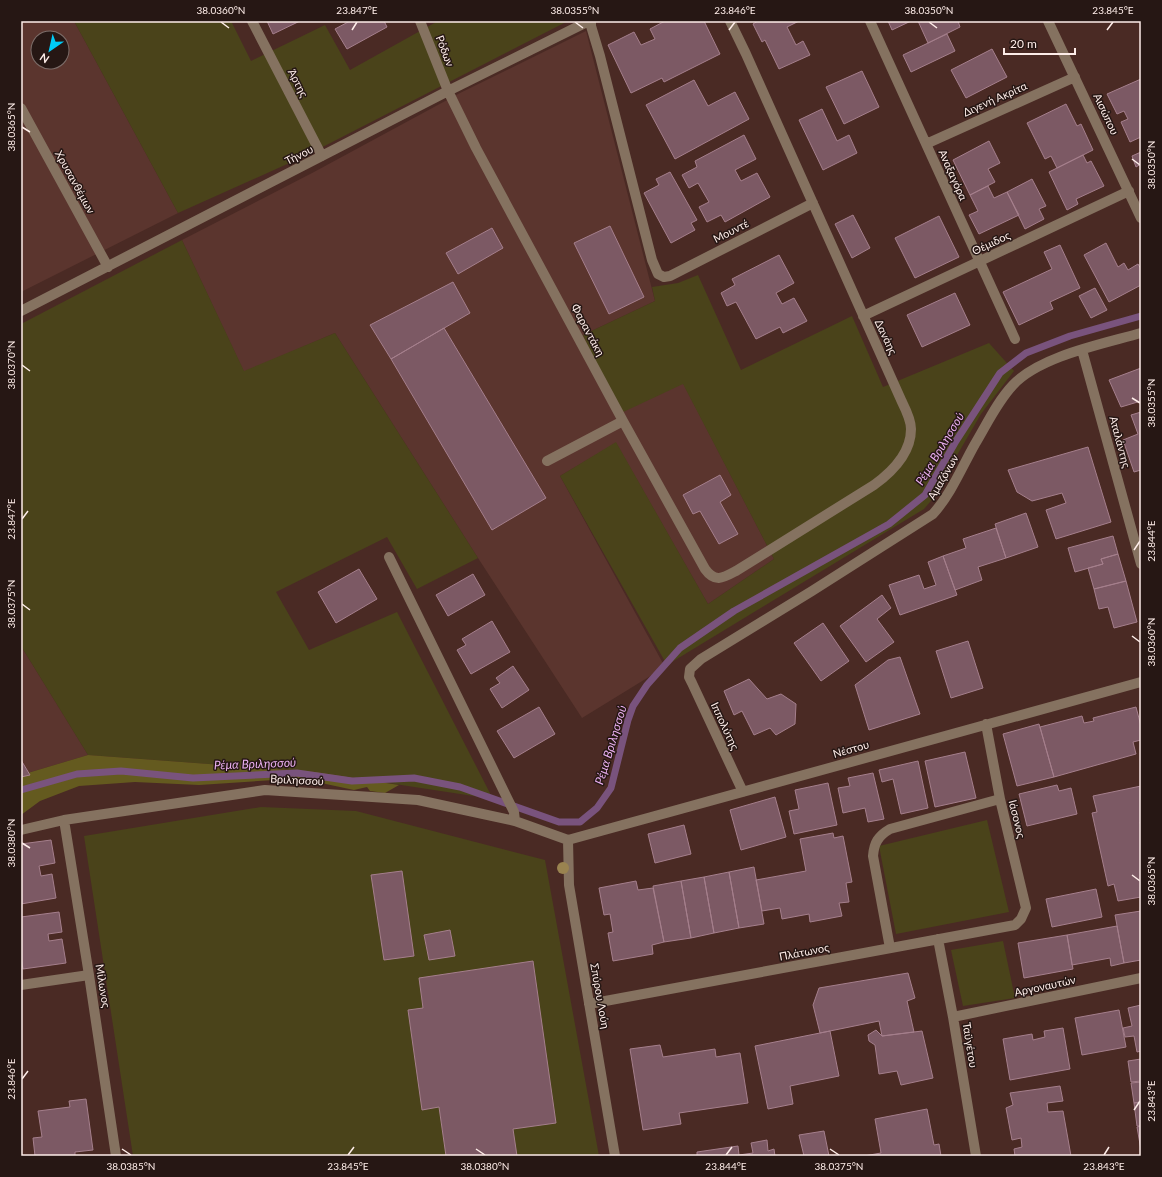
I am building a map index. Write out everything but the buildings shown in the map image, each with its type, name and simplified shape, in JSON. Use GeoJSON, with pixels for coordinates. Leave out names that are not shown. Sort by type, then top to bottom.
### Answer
{"type":"FeatureCollection","features":[{"type":"Feature","properties":{"kind":"street","name":"Άρτης"},"geometry":{"type":"LineString","coordinates":[[252,21],[322,156]]}},
{"type":"Feature","properties":{"kind":"street","name":"Ρόδων"},"geometry":{"type":"LineString","coordinates":[[420,21],[448,91]]}},
{"type":"Feature","properties":{"kind":"street","name":"Τήνου"},"geometry":{"type":"LineString","coordinates":[[21,311],[448,91],[590,21]]}},
{"type":"Feature","properties":{"kind":"street","name":"Μουντέ"},"geometry":{"type":"LineString","coordinates":[[590,21],[656,272],[664,277],[670,276],[813,203]]}},
{"type":"Feature","properties":{"kind":"street","name":"Δανάης"},"geometry":{"type":"LineString","coordinates":[[713,577],[723,578],[736,571],[889,474],[901,459],[910,437],[911,429],[910,420],[730,21]]}},
{"type":"Feature","properties":{"kind":"street","name":"Αναξαγόρα"},"geometry":{"type":"LineString","coordinates":[[870,21],[1015,339]]}},
{"type":"Feature","properties":{"kind":"street","name":"Αισώπου"},"geometry":{"type":"LineString","coordinates":[[1048,21],[1141,218]]}},
{"type":"Feature","properties":{"kind":"street","name":"Διγενή Ακρίτα"},"geometry":{"type":"LineString","coordinates":[[926,144],[1075,77]]}},
{"type":"Feature","properties":{"kind":"street","name":"Φαραντάκη"},"geometry":{"type":"LineString","coordinates":[[448,91],[476,148],[623,421],[705,569],[713,577]]}},
{"type":"Feature","properties":{"kind":"street","name":"Χρυσανθέμων"},"geometry":{"type":"LineString","coordinates":[[21,108],[108,267]]}},
{"type":"Feature","properties":{"kind":"street","name":"Θέμιδος"},"geometry":{"type":"LineString","coordinates":[[863,316],[1128,191]]}},
{"type":"Feature","properties":{"kind":"street","name":"Αμαζόνων"},"geometry":{"type":"LineString","coordinates":[[690,669],[701,659],[812,592],[933,514],[944,499],[994,410],[1013,385],[1023,376],[1043,365],[1082,350],[1141,333]]}},
{"type":"Feature","properties":{"kind":"street","name":"Αταλάντης"},"geometry":{"type":"LineString","coordinates":[[1082,350],[1141,564]]}},
{"type":"Feature","properties":{"kind":"street"},"geometry":{"type":"LineString","coordinates":[[547,461],[623,421]]}},
{"type":"Feature","properties":{"kind":"street"},"geometry":{"type":"LineString","coordinates":[[389,557],[514,816]]}},
{"type":"Feature","properties":{"kind":"street","name":"Ιππολύτης"},"geometry":{"type":"LineString","coordinates":[[690,669],[689,677],[743,792]]}},
{"type":"Feature","properties":{"kind":"street","name":"Νέστου"},"geometry":{"type":"LineString","coordinates":[[568,840],[1141,682]]}},
{"type":"Feature","properties":{"kind":"street","name":"Ιάσονος"},"geometry":{"type":"LineString","coordinates":[[986,724],[1000,799],[1026,908],[1022,919]]}},
{"type":"Feature","properties":{"kind":"street","name":"Βριλησσού"},"geometry":{"type":"LineString","coordinates":[[21,830],[64,820],[265,790],[418,800],[514,816],[568,840]]}},
{"type":"Feature","properties":{"kind":"street"},"geometry":{"type":"LineString","coordinates":[[890,948],[873,856],[873,847],[877,839],[882,833],[890,829],[1000,799]]}},
{"type":"Feature","properties":{"kind":"street","name":"Μίλωνος"},"geometry":{"type":"LineString","coordinates":[[64,820],[116,1156]]}},
{"type":"Feature","properties":{"kind":"street","name":"Σπύρου Λούη"},"geometry":{"type":"LineString","coordinates":[[568,840],[569,885],[615,1156]]}},
{"type":"Feature","properties":{"kind":"street","name":"Πλάτωνος"},"geometry":{"type":"LineString","coordinates":[[589,1004],[1006,927],[1015,925],[1022,919]]}},
{"type":"Feature","properties":{"kind":"street","name":"Ταϋγέτου"},"geometry":{"type":"LineString","coordinates":[[938,939],[953,1017],[976,1156]]}},
{"type":"Feature","properties":{"kind":"street"},"geometry":{"type":"LineString","coordinates":[[21,986],[89,975]]}},
{"type":"Feature","properties":{"kind":"street","name":"Αργοναυτών"},"geometry":{"type":"LineString","coordinates":[[953,1017],[1141,978]]}},
{"type":"Feature","properties":{"kind":"shaded area"},"geometry":{"type":"Polygon","coordinates":[[[21,21],[74,21],[178,213],[21,292],[21,21]]]}},
{"type":"Feature","properties":{"kind":"shaded area"},"geometry":{"type":"Polygon","coordinates":[[[74,21],[231,21],[251,61],[325,25],[350,70],[438,21],[568,21],[305,156],[178,213],[74,21]]]}},
{"type":"Feature","properties":{"kind":"shaded area"},"geometry":{"type":"Polygon","coordinates":[[[586,31],[655,301],[583,335],[683,383],[774,559],[708,604],[616,443],[560,476],[665,667],[582,718],[335,333],[244,372],[182,240],[314,172],[460,93],[586,31]]]}},
{"type":"Feature","properties":{"kind":"shaded area"},"geometry":{"type":"Polygon","coordinates":[[[182,240],[244,371],[335,333],[478,558],[417,589],[387,537],[276,592],[309,650],[397,612],[493,799],[316,772],[88,755],[21,646],[21,324],[182,240]]]}},
{"type":"Feature","properties":{"kind":"shaded area"},"geometry":{"type":"Polygon","coordinates":[[[698,275],[741,370],[852,316],[883,387],[989,343],[1014,371],[981,414],[936,495],[924,509],[667,665],[560,476],[616,442],[708,604],[774,559],[683,384],[619,414],[583,335],[655,301],[652,287],[678,283],[698,275]]]}},
{"type":"Feature","properties":{"kind":"shaded area"},"geometry":{"type":"Polygon","coordinates":[[[21,646],[88,755],[21,775],[21,646]]]}},
{"type":"Feature","properties":{"kind":"shaded area"},"geometry":{"type":"Polygon","coordinates":[[[88,755],[316,772],[399,785],[385,793],[370,791],[367,787],[354,790],[293,777],[274,780],[199,785],[135,782],[79,786],[40,801],[21,815],[21,775],[88,755]]]}},
{"type":"Feature","properties":{"kind":"shaded area"},"geometry":{"type":"Polygon","coordinates":[[[261,807],[356,811],[545,860],[599,1156],[133,1156],[84,836],[261,807]]]}},
{"type":"Feature","properties":{"kind":"shaded area"},"geometry":{"type":"Polygon","coordinates":[[[987,820],[1009,912],[896,934],[879,846],[987,820]]]}},
{"type":"Feature","properties":{"kind":"shaded area"},"geometry":{"type":"Polygon","coordinates":[[[1003,941],[1015,998],[963,1006],[951,950],[1003,941]]]}},
{"type":"Feature","properties":{"kind":"waterway","name":"Ρέμα Βριλησσού"},"geometry":{"type":"LineString","coordinates":[[21,790],[77,774],[121,771],[193,778],[297,773],[352,781],[414,778],[460,787],[559,822],[580,822],[597,808],[611,788],[628,720],[633,706],[647,685],[680,648],[734,611],[889,524],[925,495],[956,441],[1000,373],[1026,353],[1070,336],[1141,316]]}}]}
